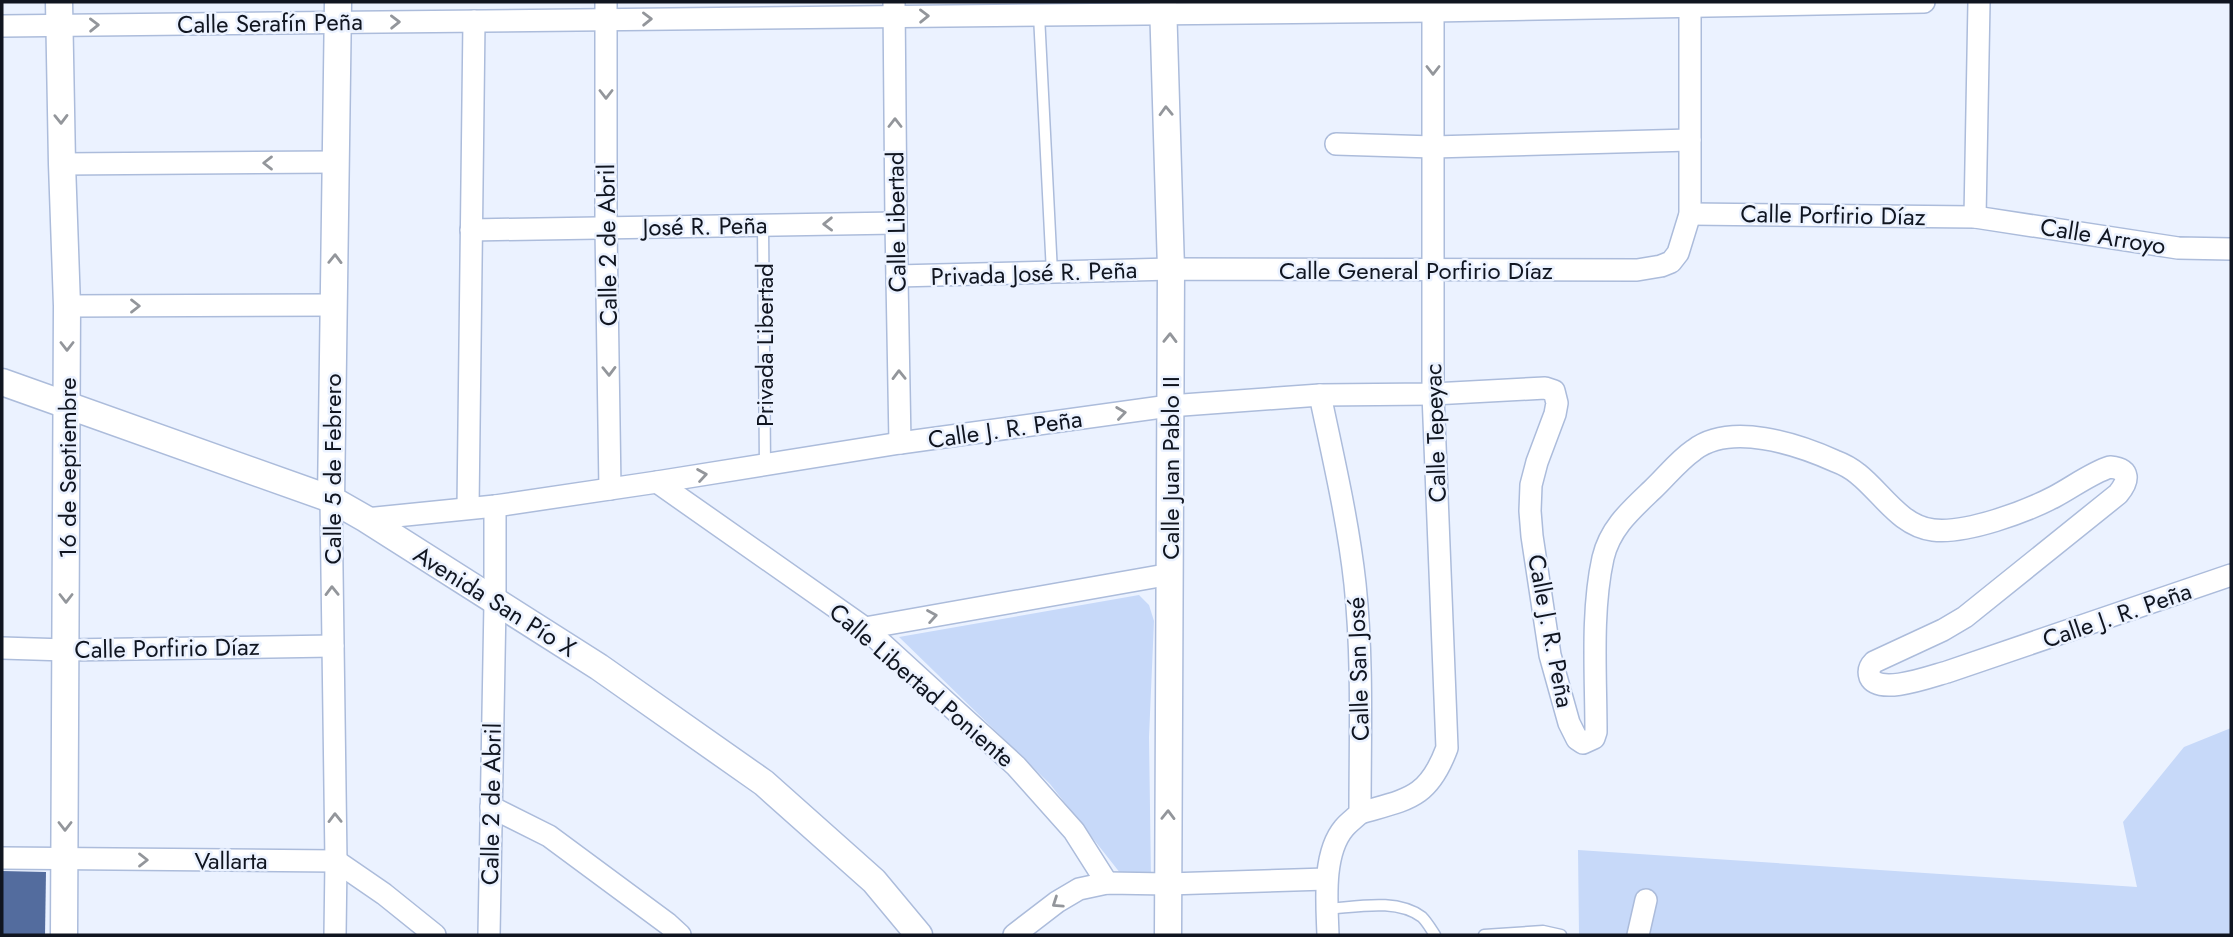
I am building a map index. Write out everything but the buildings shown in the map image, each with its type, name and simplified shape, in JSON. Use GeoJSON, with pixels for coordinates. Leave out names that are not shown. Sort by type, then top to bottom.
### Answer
{"type":"FeatureCollection","features":[{"type":"Feature","properties":{"kind":"street","name":"Calle Serafín Peña"},"geometry":{"type":"LineString","coordinates":[[2,26],[59,13],[338,12],[474,21],[606,11],[894,9],[1038,15],[1163,8],[1924,2]]}},
{"type":"Feature","properties":{"kind":"street"},"geometry":{"type":"LineString","coordinates":[[1975,217],[1979,2]]}},
{"type":"Feature","properties":{"kind":"street"},"geometry":{"type":"LineString","coordinates":[[1690,4],[1690,214]]}},
{"type":"Feature","properties":{"kind":"street","name":"Calle Tepeyac"},"geometry":{"type":"LineString","coordinates":[[1360,813],[1407,799],[1426,786],[1439,769],[1447,748],[1433,394],[1433,6]]}},
{"type":"Feature","properties":{"kind":"street","name":"Calle Juan Pablo II"},"geometry":{"type":"LineString","coordinates":[[1163,8],[1171,269],[1168,935]]}},
{"type":"Feature","properties":{"kind":"street","name":"Calle Libertad"},"geometry":{"type":"LineString","coordinates":[[894,9],[901,443]]}},
{"type":"Feature","properties":{"kind":"street","name":"Calle 2 de Abril"},"geometry":{"type":"LineString","coordinates":[[606,11],[610,489]]}},
{"type":"Feature","properties":{"kind":"street","name":"Calle 5 de Febrero"},"geometry":{"type":"LineString","coordinates":[[335,935],[331,499],[338,12]]}},
{"type":"Feature","properties":{"kind":"street","name":"16 de Septiembre"},"geometry":{"type":"LineString","coordinates":[[59,13],[67,306],[64,935]]}},
{"type":"Feature","properties":{"kind":"street"},"geometry":{"type":"LineString","coordinates":[[468,508],[474,21]]}},
{"type":"Feature","properties":{"kind":"street"},"geometry":{"type":"LineString","coordinates":[[1336,145],[1433,147],[1690,140]]}},
{"type":"Feature","properties":{"kind":"street"},"geometry":{"type":"LineString","coordinates":[[62,164],[336,162]]}},
{"type":"Feature","properties":{"kind":"street","name":"Calle Porfirio Díaz"},"geometry":{"type":"LineString","coordinates":[[1690,214],[1975,217]]}},
{"type":"Feature","properties":{"kind":"street","name":"Calle General Porfirio Díaz"},"geometry":{"type":"LineString","coordinates":[[1171,269],[1637,270],[1671,262],[1678,253],[1690,214]]}},
{"type":"Feature","properties":{"kind":"street","name":"Calle Arroyo"},"geometry":{"type":"LineString","coordinates":[[1975,217],[2178,248],[2231,249]]}},
{"type":"Feature","properties":{"kind":"street","name":"José R. Peña"},"geometry":{"type":"LineString","coordinates":[[471,230],[896,223]]}},
{"type":"Feature","properties":{"kind":"street","name":"Privada José R. Peña"},"geometry":{"type":"LineString","coordinates":[[897,276],[1171,269]]}},
{"type":"Feature","properties":{"kind":"street"},"geometry":{"type":"LineString","coordinates":[[67,306],[334,305]]}},
{"type":"Feature","properties":{"kind":"street","name":"Avenida San Pío X"},"geometry":{"type":"LineString","coordinates":[[2,382],[331,499],[366,519],[599,667],[764,783],[874,881],[919,935]]}},
{"type":"Feature","properties":{"kind":"street","name":"Calle J. R. Peña"},"geometry":{"type":"LineString","coordinates":[[366,519],[495,506],[901,443],[1169,406],[1320,395],[1433,394],[1545,388],[1554,391],[1557,403],[1531,485],[1532,536],[1550,654],[1569,723],[1577,739],[1583,743],[1594,738],[1596,732],[1595,635],[1603,557],[1609,539],[1628,513],[1695,449],[1722,438],[1758,438],[1808,449],[1858,474],[1893,509],[1919,527],[1933,530],[1971,527],[2017,512],[2052,498],[2110,467],[2120,468],[2124,472],[2127,478],[2118,494],[1965,617],[1874,662],[1870,666],[1869,675],[1872,682],[1881,685],[1909,683],[1947,672],[2231,575]]}},
{"type":"Feature","properties":{"kind":"street","name":"Calle San José"},"geometry":{"type":"LineString","coordinates":[[1320,395],[1340,489],[1355,584],[1361,685],[1360,813]]}},
{"type":"Feature","properties":{"kind":"street","name":"Calle Libertad Poniente"},"geometry":{"type":"LineString","coordinates":[[657,482],[865,628],[1016,766],[1074,831],[1108,883]]}},
{"type":"Feature","properties":{"kind":"street","name":"Calle 2 de Abril"},"geometry":{"type":"LineString","coordinates":[[489,935],[495,506]]}},
{"type":"Feature","properties":{"kind":"street"},"geometry":{"type":"LineString","coordinates":[[865,628],[1171,573]]}},
{"type":"Feature","properties":{"kind":"street","name":"Calle Porfirio Díaz"},"geometry":{"type":"LineString","coordinates":[[2,648],[66,650],[332,646]]}},
{"type":"Feature","properties":{"kind":"street"},"geometry":{"type":"LineString","coordinates":[[491,807],[549,836],[680,935]]}},
{"type":"Feature","properties":{"kind":"street"},"geometry":{"type":"LineString","coordinates":[[1328,935],[1326,879],[1333,851],[1342,830],[1360,813]]}},
{"type":"Feature","properties":{"kind":"street","name":"Vallarta"},"geometry":{"type":"LineString","coordinates":[[2,858],[336,860]]}},
{"type":"Feature","properties":{"kind":"street"},"geometry":{"type":"LineString","coordinates":[[336,860],[435,935]]}},
{"type":"Feature","properties":{"kind":"street"},"geometry":{"type":"LineString","coordinates":[[1014,935],[1079,889],[1108,883],[1168,884],[1326,879]]}},
{"type":"Feature","properties":{"kind":"street"},"geometry":{"type":"LineString","coordinates":[[1638,935],[1646,900]]}},
{"type":"Feature","properties":{"kind":"lane"},"geometry":{"type":"LineString","coordinates":[[1038,15],[1052,273]]}},
{"type":"Feature","properties":{"kind":"lane","name":"Privada Libertad"},"geometry":{"type":"LineString","coordinates":[[763,225],[765,465]]}},
{"type":"Feature","properties":{"kind":"lane"},"geometry":{"type":"LineString","coordinates":[[1327,909],[1394,905],[1423,918],[1436,935]]}},
{"type":"Feature","properties":{"kind":"lane"},"geometry":{"type":"LineString","coordinates":[[1484,935],[1543,931],[1561,935]]}},
{"type":"Feature","properties":{"kind":"shaded area"},"geometry":{"type":"Polygon","coordinates":[[[1139,595],[1149,605],[1154,621],[1149,737],[1151,878],[1128,883],[1050,784],[899,637],[1139,595]]]}},
{"type":"Feature","properties":{"kind":"shaded area"},"geometry":{"type":"Polygon","coordinates":[[[2231,728],[2231,935],[1579,935],[1578,850],[2137,887],[2123,822],[2184,747],[2231,728]]]}}]}
